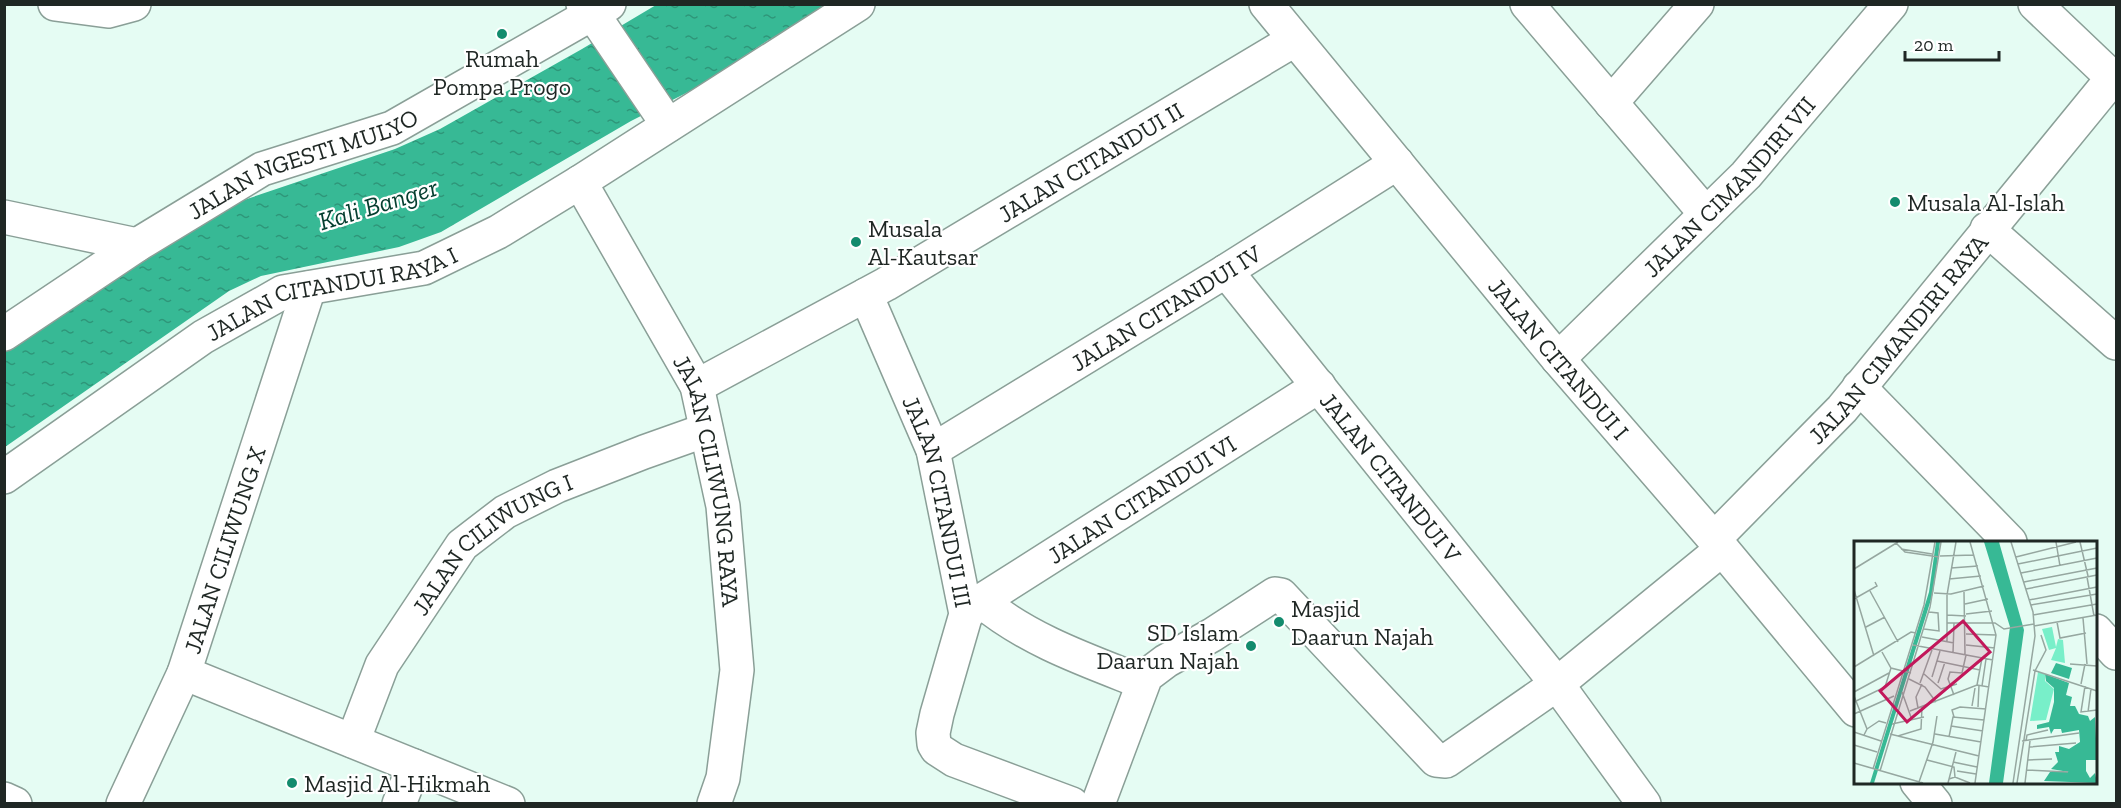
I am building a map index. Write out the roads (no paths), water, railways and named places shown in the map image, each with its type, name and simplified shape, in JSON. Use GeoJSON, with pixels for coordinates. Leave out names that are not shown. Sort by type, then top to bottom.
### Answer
{"type":"FeatureCollection","features":[{"type":"Feature","properties":{"kind":"street"},"geometry":{"type":"LineString","coordinates":[[55,4],[108,11],[134,4]]}},
{"type":"Feature","properties":{"kind":"street","name":"JALAN CITANDUI RAYA I"},"geometry":{"type":"LineString","coordinates":[[4,477],[203,337],[283,292],[424,268],[498,232],[580,182],[664,119],[858,4]]}},
{"type":"Feature","properties":{"kind":"street","name":"JALAN CITANDUI I"},"geometry":{"type":"LineString","coordinates":[[1266,4],[1558,359],[1854,708]]}},
{"type":"Feature","properties":{"kind":"street"},"geometry":{"type":"LineString","coordinates":[[1527,4],[1706,214]]}},
{"type":"Feature","properties":{"kind":"street"},"geometry":{"type":"LineString","coordinates":[[1611,103],[1698,4]]}},
{"type":"Feature","properties":{"kind":"street","name":"JALAN CIMANDIRI VII"},"geometry":{"type":"LineString","coordinates":[[1558,359],[1746,175],[1891,4]]}},
{"type":"Feature","properties":{"kind":"street"},"geometry":{"type":"LineString","coordinates":[[2035,4],[2115,78]]}},
{"type":"Feature","properties":{"kind":"street"},"geometry":{"type":"LineString","coordinates":[[596,13],[664,119]]}},
{"type":"Feature","properties":{"kind":"street","name":"JALAN NGESTI MULYO"},"geometry":{"type":"LineString","coordinates":[[4,334],[137,244],[261,169],[392,128],[596,13]]}},
{"type":"Feature","properties":{"kind":"street","name":"JALAN CITANDUI II"},"geometry":{"type":"LineString","coordinates":[[697,386],[866,294],[1294,40]]}},
{"type":"Feature","properties":{"kind":"street","name":"JALAN CIMANDIRI RAYA"},"geometry":{"type":"LineString","coordinates":[[1142,682],[1155,668],[1212,635],[1276,593],[1281,595],[1436,760],[1446,761],[1557,684],[1718,545],[1842,408],[2115,78]]}},
{"type":"Feature","properties":{"kind":"street","name":"JALAN CITANDUI IV"},"geometry":{"type":"LineString","coordinates":[[933,450],[1226,271],[1397,163]]}},
{"type":"Feature","properties":{"kind":"street","name":"JALAN CILIWUNG RAYA"},"geometry":{"type":"LineString","coordinates":[[580,182],[697,386],[723,506],[737,670],[723,778],[714,804]]}},
{"type":"Feature","properties":{"kind":"street"},"geometry":{"type":"LineString","coordinates":[[4,217],[137,244]]}},
{"type":"Feature","properties":{"kind":"street"},"geometry":{"type":"LineString","coordinates":[[1988,229],[2116,343]]}},
{"type":"Feature","properties":{"kind":"street","name":"JALAN CITANDUI V"},"geometry":{"type":"LineString","coordinates":[[1226,271],[1557,684],[1644,804]]}},
{"type":"Feature","properties":{"kind":"street","name":"JALAN CILIWUNG X"},"geometry":{"type":"LineString","coordinates":[[123,804],[184,673],[309,288]]}},
{"type":"Feature","properties":{"kind":"street","name":"JALAN CITANDUI III"},"geometry":{"type":"LineString","coordinates":[[866,294],[933,450],[973,608],[937,714],[933,733],[934,744],[954,760],[1072,804]]}},
{"type":"Feature","properties":{"kind":"street","name":"JALAN CITANDUI VI"},"geometry":{"type":"LineString","coordinates":[[973,608],[1319,386]]}},
{"type":"Feature","properties":{"kind":"street"},"geometry":{"type":"LineString","coordinates":[[1859,387],[2008,541]]}},
{"type":"Feature","properties":{"kind":"street","name":"JALAN CILIWUNG I"},"geometry":{"type":"LineString","coordinates":[[353,741],[382,665],[462,545],[505,512],[557,486],[706,430]]}},
{"type":"Feature","properties":{"kind":"street"},"geometry":{"type":"LineString","coordinates":[[973,608],[1012,624],[1036,638],[1142,682],[1098,804]]}},
{"type":"Feature","properties":{"kind":"street"},"geometry":{"type":"LineString","coordinates":[[2097,632],[2116,653]]}},
{"type":"Feature","properties":{"kind":"street"},"geometry":{"type":"LineString","coordinates":[[184,673],[508,804]]}},
{"type":"Feature","properties":{"kind":"street"},"geometry":{"type":"LineString","coordinates":[[399,804],[414,766]]}},
{"type":"Feature","properties":{"kind":"street"},"geometry":{"type":"LineString","coordinates":[[4,799],[15,804]]}},
{"type":"Feature","properties":{"kind":"water","name":"Kali Banger"},"geometry":{"type":"Polygon","coordinates":[[[656,5],[830,5],[767,41],[698,87],[631,121],[441,232],[399,247],[261,276],[229,291],[5,447],[5,352],[156,247],[238,202],[395,149],[440,129],[656,5]]]}},
{"type":"Feature","properties":{"kind":"place","name":"Rumah Pompa Progo"},"geometry":{"type":"Point","coordinates":[502,34]}},
{"type":"Feature","properties":{"kind":"place","name":"Musala Al-Islah"},"geometry":{"type":"Point","coordinates":[1895,202]}},
{"type":"Feature","properties":{"kind":"place","name":"Musala Al-Kautsar"},"geometry":{"type":"Point","coordinates":[856,242]}},
{"type":"Feature","properties":{"kind":"place","name":"Masjid Daarun Najah"},"geometry":{"type":"Point","coordinates":[1279,622]}},
{"type":"Feature","properties":{"kind":"place","name":"SD Islam Daarun Najah"},"geometry":{"type":"Point","coordinates":[1251,646]}},
{"type":"Feature","properties":{"kind":"place","name":"Masjid Al-Hikmah"},"geometry":{"type":"Point","coordinates":[292,783]}}]}
